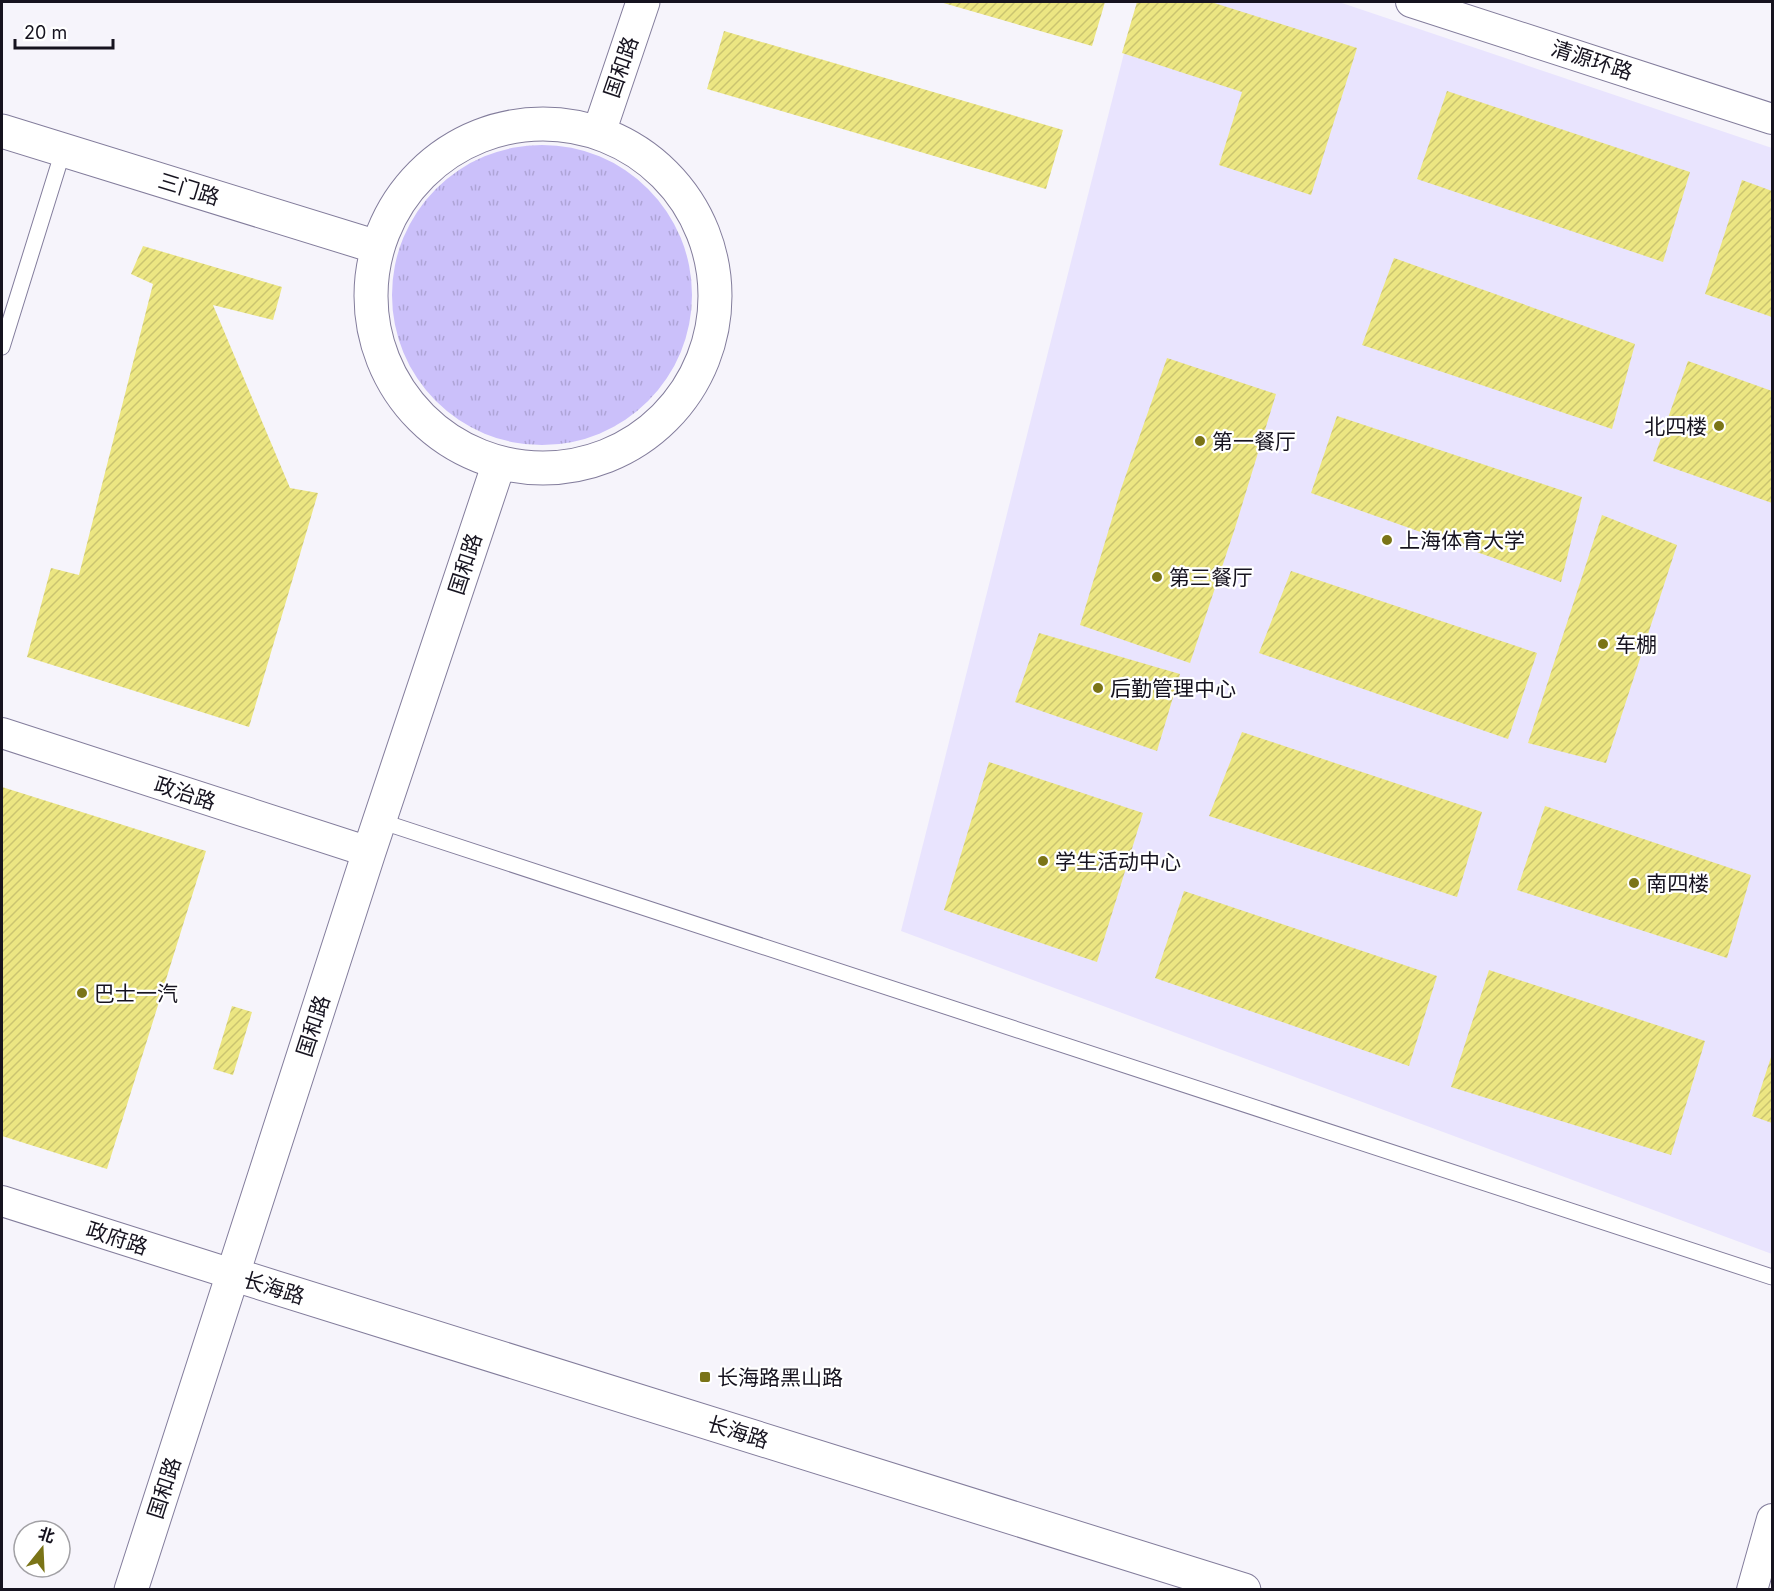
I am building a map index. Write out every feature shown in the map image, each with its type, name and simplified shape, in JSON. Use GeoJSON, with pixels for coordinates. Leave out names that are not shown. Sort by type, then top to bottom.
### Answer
{"type":"FeatureCollection","features":[{"type":"Feature","properties":{"kind":"main road","name":"国和路"},"geometry":{"type":"LineString","coordinates":[[599,132],[643,2]]}},
{"type":"Feature","properties":{"kind":"main road"},"geometry":{"type":"LineString","coordinates":[[544,123],[599,132],[651,160],[691,204],[714,258],[717,318],[699,374],[664,421],[615,454],[558,469],[499,464],[462,449],[429,427],[402,397],[383,363],[372,325],[370,286],[377,247],[401,197],[440,157],[489,131],[544,123]]}},
{"type":"Feature","properties":{"kind":"main road","name":"三门路"},"geometry":{"type":"LineString","coordinates":[[2,131],[377,247]]}},
{"type":"Feature","properties":{"kind":"main road","name":"国和路"},"geometry":{"type":"LineString","coordinates":[[131,1590],[369,852],[499,464]]}},
{"type":"Feature","properties":{"kind":"main road","name":"长海路"},"geometry":{"type":"LineString","coordinates":[[232,1274],[1244,1590]]}},
{"type":"Feature","properties":{"kind":"street","name":"清源环路"},"geometry":{"type":"LineString","coordinates":[[1411,2],[1773,119]]}},
{"type":"Feature","properties":{"kind":"street","name":"政治路"},"geometry":{"type":"LineString","coordinates":[[2,733],[369,852]]}},
{"type":"Feature","properties":{"kind":"street","name":"政府路"},"geometry":{"type":"LineString","coordinates":[[2,1201],[232,1274]]}},
{"type":"Feature","properties":{"kind":"street"},"geometry":{"type":"LineString","coordinates":[[1752,1590],[1773,1519]]}},
{"type":"Feature","properties":{"kind":"lane"},"geometry":{"type":"LineString","coordinates":[[2,347],[63,151]]}},
{"type":"Feature","properties":{"kind":"lane"},"geometry":{"type":"LineString","coordinates":[[380,821],[1773,1276]]}},
{"type":"Feature","properties":{"kind":"shaded area","name":"上海体育大学"},"geometry":{"type":"Polygon","coordinates":[[[1137,2],[1339,2],[1772,148],[1772,1254],[901,931],[1137,2]]]}},
{"type":"Feature","properties":{"kind":"green space"},"geometry":{"type":"Polygon","coordinates":[[[542,145],[571,148],[599,157],[613,163],[648,189],[674,224],[680,238],[689,266],[692,295],[689,324],[680,352],[674,366],[648,401],[613,427],[599,433],[571,442],[542,445],[513,442],[485,433],[471,427],[436,401],[410,366],[404,352],[395,324],[392,295],[395,266],[404,238],[410,224],[436,189],[471,163],[485,157],[513,148],[542,145]]]}},
{"type":"Feature","properties":{"kind":"building"},"geometry":{"type":"Polygon","coordinates":[[[940,2],[1105,2],[1092,46],[940,2]]]}},
{"type":"Feature","properties":{"kind":"building"},"geometry":{"type":"Polygon","coordinates":[[[1137,2],[1211,2],[1357,48],[1311,195],[1219,165],[1242,92],[1122,53],[1137,2]]]}},
{"type":"Feature","properties":{"kind":"building"},"geometry":{"type":"Polygon","coordinates":[[[724,31],[1063,130],[1046,189],[707,89],[724,31]]]}},
{"type":"Feature","properties":{"kind":"building"},"geometry":{"type":"Polygon","coordinates":[[[1447,91],[1690,172],[1663,262],[1417,179],[1447,91]]]}},
{"type":"Feature","properties":{"kind":"building"},"geometry":{"type":"Polygon","coordinates":[[[1742,180],[1772,191],[1772,317],[1705,294],[1742,180]]]}},
{"type":"Feature","properties":{"kind":"building"},"geometry":{"type":"Polygon","coordinates":[[[143,246],[282,287],[273,320],[213,305],[290,488],[318,493],[249,727],[27,657],[51,568],[79,575],[153,284],[131,274],[143,246]]]}},
{"type":"Feature","properties":{"kind":"building"},"geometry":{"type":"Polygon","coordinates":[[[1394,258],[1635,344],[1612,429],[1362,345],[1394,258]]]}},
{"type":"Feature","properties":{"kind":"building"},"geometry":{"type":"Polygon","coordinates":[[[1167,358],[1276,394],[1190,663],[1080,625],[1121,489],[1167,358]]]}},
{"type":"Feature","properties":{"kind":"building","name":"北四楼"},"geometry":{"type":"Polygon","coordinates":[[[1688,361],[1772,391],[1772,503],[1653,461],[1688,361]]]}},
{"type":"Feature","properties":{"kind":"building"},"geometry":{"type":"Polygon","coordinates":[[[1337,416],[1582,497],[1561,582],[1311,493],[1337,416]]]}},
{"type":"Feature","properties":{"kind":"building","name":"车棚"},"geometry":{"type":"Polygon","coordinates":[[[1602,515],[1677,545],[1606,763],[1528,743],[1602,515]]]}},
{"type":"Feature","properties":{"kind":"building"},"geometry":{"type":"Polygon","coordinates":[[[1291,571],[1537,653],[1508,739],[1259,653],[1291,571]]]}},
{"type":"Feature","properties":{"kind":"building","name":"后勤管理中心"},"geometry":{"type":"Polygon","coordinates":[[[1039,633],[1180,674],[1157,751],[1015,702],[1039,633]]]}},
{"type":"Feature","properties":{"kind":"building"},"geometry":{"type":"Polygon","coordinates":[[[1242,732],[1482,812],[1457,897],[1209,816],[1242,732]]]}},
{"type":"Feature","properties":{"kind":"building","name":"学生活动中心"},"geometry":{"type":"Polygon","coordinates":[[[989,762],[1143,813],[1097,962],[944,910],[989,762]]]}},
{"type":"Feature","properties":{"kind":"building","name":"巴士一汽"},"geometry":{"type":"Polygon","coordinates":[[[2,787],[206,851],[107,1169],[2,1136],[2,787]]]}},
{"type":"Feature","properties":{"kind":"building","name":"南四楼"},"geometry":{"type":"Polygon","coordinates":[[[1545,806],[1751,875],[1727,958],[1517,890],[1545,806]]]}},
{"type":"Feature","properties":{"kind":"building"},"geometry":{"type":"Polygon","coordinates":[[[1184,891],[1437,976],[1409,1066],[1155,978],[1184,891]]]}},
{"type":"Feature","properties":{"kind":"building"},"geometry":{"type":"Polygon","coordinates":[[[1489,970],[1705,1041],[1671,1155],[1451,1087],[1489,970]]]}},
{"type":"Feature","properties":{"kind":"building"},"geometry":{"type":"Polygon","coordinates":[[[232,1006],[252,1012],[233,1075],[213,1069],[232,1006]]]}},
{"type":"Feature","properties":{"kind":"building"},"geometry":{"type":"Polygon","coordinates":[[[1772,1054],[1772,1123],[1752,1116],[1772,1054]]]}},
{"type":"Feature","properties":{"kind":"place","name":"北四楼"},"geometry":{"type":"Point","coordinates":[1719,426]}},
{"type":"Feature","properties":{"kind":"place","name":"第一餐厅"},"geometry":{"type":"Point","coordinates":[1200,441]}},
{"type":"Feature","properties":{"kind":"place","name":"上海体育大学"},"geometry":{"type":"Point","coordinates":[1387,540]}},
{"type":"Feature","properties":{"kind":"place","name":"第三餐厅"},"geometry":{"type":"Point","coordinates":[1157,577]}},
{"type":"Feature","properties":{"kind":"place","name":"车棚"},"geometry":{"type":"Point","coordinates":[1603,644]}},
{"type":"Feature","properties":{"kind":"place","name":"后勤管理中心"},"geometry":{"type":"Point","coordinates":[1098,688]}},
{"type":"Feature","properties":{"kind":"place","name":"学生活动中心"},"geometry":{"type":"Point","coordinates":[1043,861]}},
{"type":"Feature","properties":{"kind":"place","name":"南四楼"},"geometry":{"type":"Point","coordinates":[1634,883]}},
{"type":"Feature","properties":{"kind":"place","name":"巴士一汽"},"geometry":{"type":"Point","coordinates":[82,993]}},
{"type":"Feature","properties":{"kind":"place","name":"长海路黑山路"},"geometry":{"type":"Point","coordinates":[705,1377]}}]}
